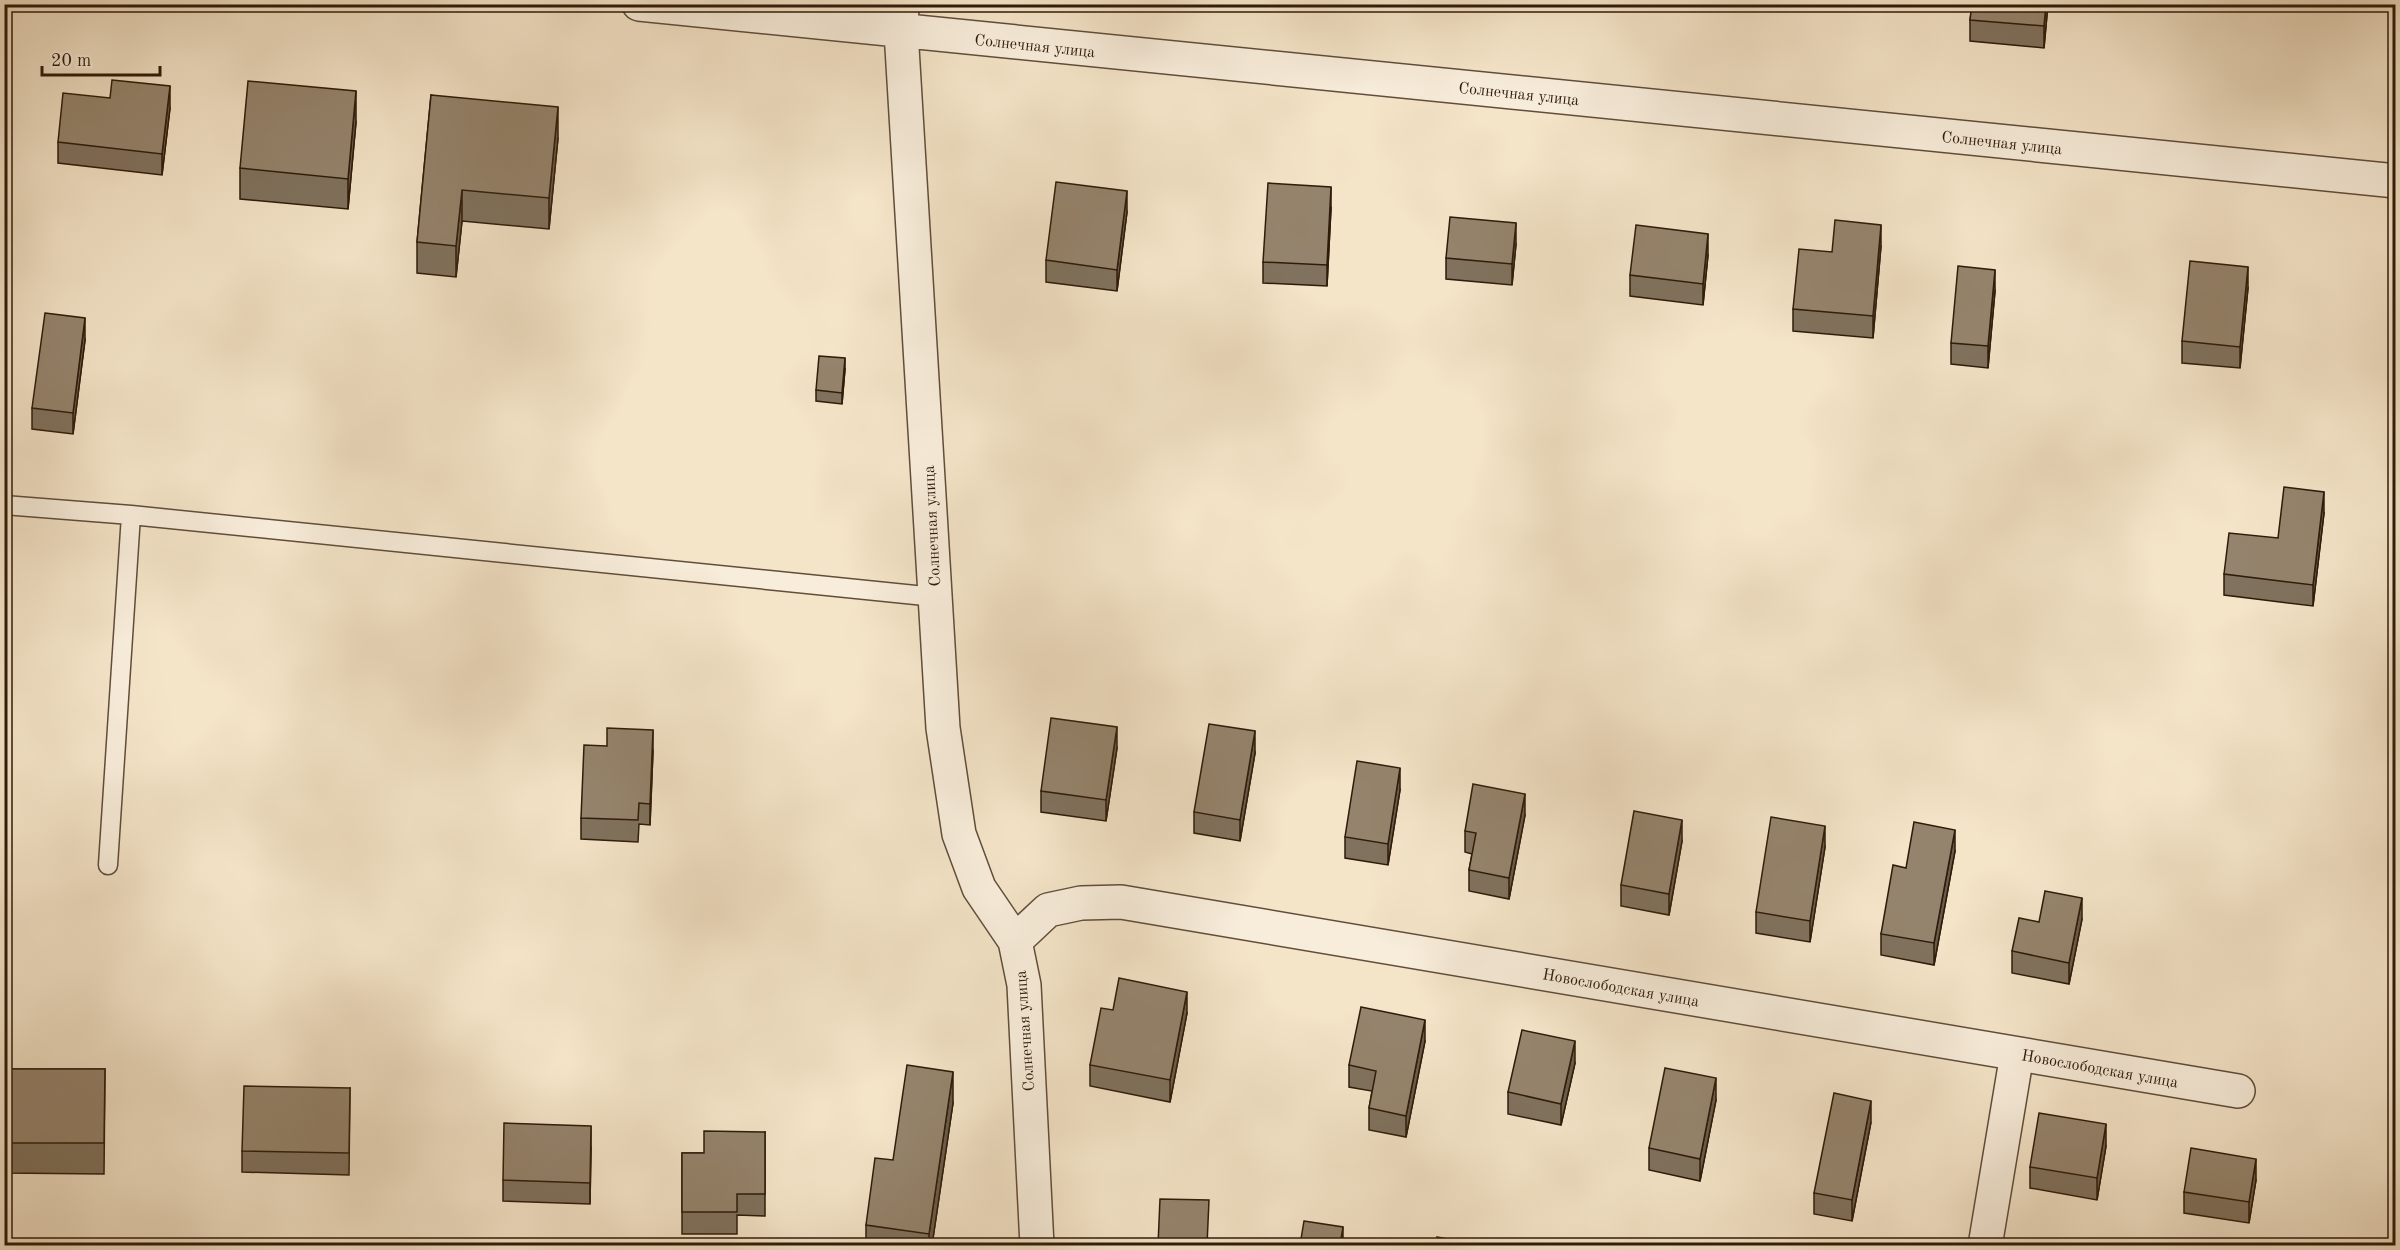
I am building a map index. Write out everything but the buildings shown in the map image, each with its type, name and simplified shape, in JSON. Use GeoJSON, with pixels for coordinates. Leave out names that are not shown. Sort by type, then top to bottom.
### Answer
{"type":"FeatureCollection","features":[{"type":"Feature","properties":{"kind":"street"},"geometry":{"type":"LineString","coordinates":[[639,4],[902,18]]}},
{"type":"Feature","properties":{"kind":"street","name":"Солнечная улица"},"geometry":{"type":"LineString","coordinates":[[1037,1245],[1024,986],[1015,942],[980,888],[959,834],[943,728],[902,18],[2396,181]]}},
{"type":"Feature","properties":{"kind":"street","name":"Новослободская улица"},"geometry":{"type":"LineString","coordinates":[[1015,942],[1048,910],[1082,903],[1121,902],[2238,1091]]}},
{"type":"Feature","properties":{"kind":"street"},"geometry":{"type":"LineString","coordinates":[[1985,1245],[2017,1054]]}},
{"type":"Feature","properties":{"kind":"lane"},"geometry":{"type":"LineString","coordinates":[[4,505],[131,515],[935,597]]}},
{"type":"Feature","properties":{"kind":"lane"},"geometry":{"type":"LineString","coordinates":[[108,865],[131,515]]}}]}
